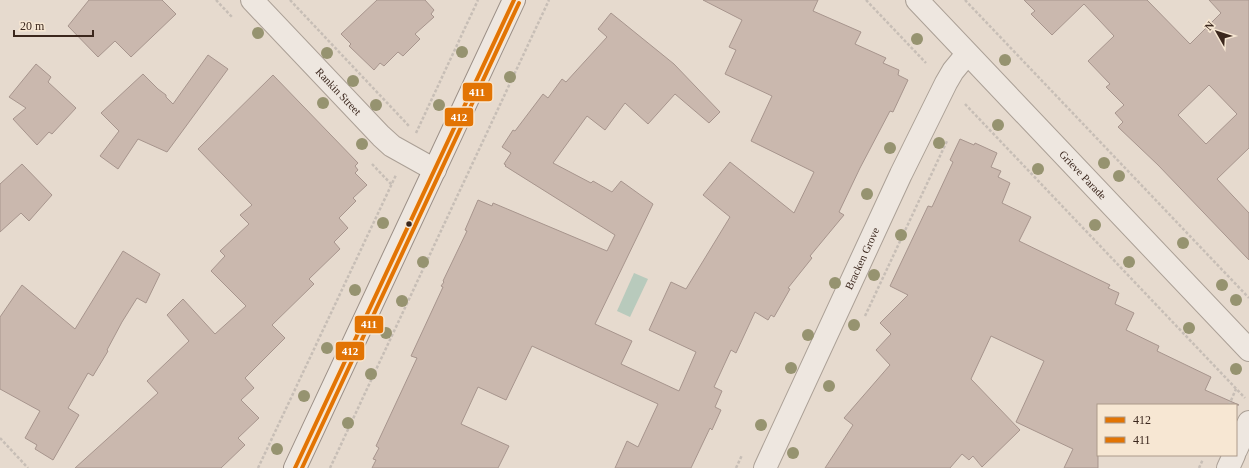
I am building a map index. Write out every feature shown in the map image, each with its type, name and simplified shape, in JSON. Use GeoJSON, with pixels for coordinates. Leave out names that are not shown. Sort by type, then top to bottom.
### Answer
{"type":"FeatureCollection","features":[{"type":"Feature","properties":{"kind":"street","name":"Rankin Street"},"geometry":{"type":"LineString","coordinates":[[252,0],[381,136],[392,146],[435,170]]}},
{"type":"Feature","properties":{"kind":"street"},"geometry":{"type":"LineString","coordinates":[[295,468],[514,0]]}},
{"type":"Feature","properties":{"kind":"street","name":"Grieve Parade"},"geometry":{"type":"LineString","coordinates":[[917,0],[1249,350]]}},
{"type":"Feature","properties":{"kind":"street","name":"Bracken Grove"},"geometry":{"type":"LineString","coordinates":[[765,468],[901,174],[953,70],[967,54]]}},
{"type":"Feature","properties":{"kind":"street"},"geometry":{"type":"LineString","coordinates":[[1237,448],[1249,422]]}},
{"type":"Feature","properties":{"kind":"street"},"geometry":{"type":"LineString","coordinates":[[1228,468],[1234,456]]}},
{"type":"Feature","properties":{"kind":"path"},"geometry":{"type":"LineString","coordinates":[[290,0],[416,133]]}},
{"type":"Feature","properties":{"kind":"path"},"geometry":{"type":"LineString","coordinates":[[258,468],[478,0]]}},
{"type":"Feature","properties":{"kind":"path"},"geometry":{"type":"LineString","coordinates":[[330,468],[549,0]]}},
{"type":"Feature","properties":{"kind":"path"},"geometry":{"type":"LineString","coordinates":[[866,0],[926,64]]}},
{"type":"Feature","properties":{"kind":"path"},"geometry":{"type":"LineString","coordinates":[[965,0],[1249,298]]}},
{"type":"Feature","properties":{"kind":"path"},"geometry":{"type":"LineString","coordinates":[[962,110],[965,103],[1249,402]]}},
{"type":"Feature","properties":{"kind":"path"},"geometry":{"type":"LineString","coordinates":[[864,318],[948,139]]}},
{"type":"Feature","properties":{"kind":"path"},"geometry":{"type":"LineString","coordinates":[[1229,404],[1236,388]]}},
{"type":"Feature","properties":{"kind":"path"},"geometry":{"type":"LineString","coordinates":[[0,438],[28,468]]}},
{"type":"Feature","properties":{"kind":"path"},"geometry":{"type":"LineString","coordinates":[[1199,468],[1205,456]]}},
{"type":"Feature","properties":{"kind":"shaded area"},"geometry":{"type":"Polygon","coordinates":[[[634,273],[648,279],[630,317],[617,311],[634,273]]]}},
{"type":"Feature","properties":{"kind":"building"},"geometry":{"type":"Polygon","coordinates":[[[89,0],[162,0],[176,14],[131,57],[115,41],[98,57],[68,26],[89,0]]]}},
{"type":"Feature","properties":{"kind":"building"},"geometry":{"type":"Polygon","coordinates":[[[377,0],[425,0],[434,10],[431,14],[434,17],[415,34],[420,39],[403,56],[398,52],[384,66],[380,63],[374,70],[349,46],[351,44],[341,34],[377,0]]]}},
{"type":"Feature","properties":{"kind":"building"},"geometry":{"type":"Polygon","coordinates":[[[703,0],[818,0],[813,11],[861,32],[855,44],[886,58],[883,63],[899,70],[898,75],[908,80],[893,112],[890,111],[860,168],[839,212],[844,215],[810,256],[812,258],[788,288],[790,289],[774,317],[771,315],[768,320],[755,312],[736,353],[731,350],[714,387],[722,391],[715,407],[721,410],[712,430],[710,428],[691,468],[615,468],[627,441],[638,447],[658,404],[532,346],[506,400],[478,387],[461,424],[509,446],[498,468],[372,468],[376,460],[373,459],[379,448],[376,446],[417,358],[411,356],[443,287],[441,286],[444,282],[443,281],[467,231],[465,230],[478,200],[492,206],[493,203],[607,251],[615,235],[505,166],[506,165],[504,164],[511,153],[502,147],[513,130],[515,131],[543,94],[548,98],[562,79],[566,82],[607,37],[598,29],[611,13],[674,64],[720,112],[709,123],[675,94],[648,124],[625,103],[605,130],[587,116],[553,163],[591,183],[593,181],[612,192],[621,181],[653,204],[595,324],[632,341],[621,364],[679,391],[696,352],[649,330],[671,282],[686,289],[730,217],[703,195],[730,162],[794,213],[814,172],[751,141],[772,96],[725,74],[736,50],[729,47],[742,20],[703,0]]]}},
{"type":"Feature","properties":{"kind":"building"},"geometry":{"type":"Polygon","coordinates":[[[1024,0],[1147,0],[1190,44],[1221,13],[1209,0],[1249,0],[1249,148],[1217,179],[1249,213],[1249,260],[1158,165],[1118,127],[1123,122],[1115,113],[1124,105],[1106,87],[1110,84],[1088,61],[1114,36],[1084,4],[1052,35],[1031,14],[1035,11],[1024,0]],[[1209,85],[1178,115],[1206,144],[1237,114],[1209,85]]]}},
{"type":"Feature","properties":{"kind":"building"},"geometry":{"type":"Polygon","coordinates":[[[208,55],[228,69],[167,152],[138,139],[118,169],[100,156],[119,131],[101,113],[143,74],[166,95],[166,97],[173,104],[208,55]]]}},
{"type":"Feature","properties":{"kind":"building"},"geometry":{"type":"Polygon","coordinates":[[[36,64],[51,77],[48,82],[76,108],[52,134],[49,132],[37,145],[13,119],[26,108],[9,97],[36,64]]]}},
{"type":"Feature","properties":{"kind":"building"},"geometry":{"type":"Polygon","coordinates":[[[273,75],[358,163],[355,166],[358,170],[355,173],[367,185],[353,198],[356,201],[339,218],[348,228],[334,242],[340,249],[309,279],[314,284],[272,325],[285,338],[245,378],[254,388],[241,400],[259,418],[238,438],[245,445],[221,468],[75,468],[158,393],[147,381],[189,341],[167,315],[183,299],[215,334],[246,306],[211,271],[225,256],[220,251],[249,224],[240,215],[252,205],[198,149],[273,75]]]}},
{"type":"Feature","properties":{"kind":"building"},"geometry":{"type":"Polygon","coordinates":[[[960,139],[974,145],[975,143],[997,153],[991,167],[1001,171],[998,177],[1010,183],[1002,203],[1031,217],[1019,241],[1110,285],[1108,288],[1119,293],[1115,304],[1134,313],[1126,330],[1159,346],[1157,351],[1211,377],[1205,390],[1237,404],[1097,404],[1098,468],[1064,468],[1073,449],[1016,422],[1044,361],[991,336],[971,379],[1020,430],[982,467],[973,456],[969,460],[962,454],[950,468],[825,468],[853,425],[844,418],[890,365],[876,350],[891,334],[880,323],[908,295],[890,286],[928,206],[932,207],[953,162],[950,160],[960,139]]]}},
{"type":"Feature","properties":{"kind":"building"},"geometry":{"type":"Polygon","coordinates":[[[22,164],[52,195],[29,221],[21,213],[0,232],[0,184],[22,164]]]}},
{"type":"Feature","properties":{"kind":"building"},"geometry":{"type":"Polygon","coordinates":[[[123,251],[160,274],[146,303],[137,298],[122,322],[107,350],[108,351],[93,376],[88,373],[68,408],[79,415],[53,460],[35,449],[37,445],[25,438],[40,411],[0,389],[0,317],[22,285],[75,329],[123,251]]]}},
{"type":"Feature","properties":{"kind":"transit line","name":"412"},"geometry":{"type":"LineString","coordinates":[[295,468],[514,0]]}},
{"type":"Feature","properties":{"kind":"transit line","name":"411"},"geometry":{"type":"LineString","coordinates":[[302,468],[519,3]]}}]}
